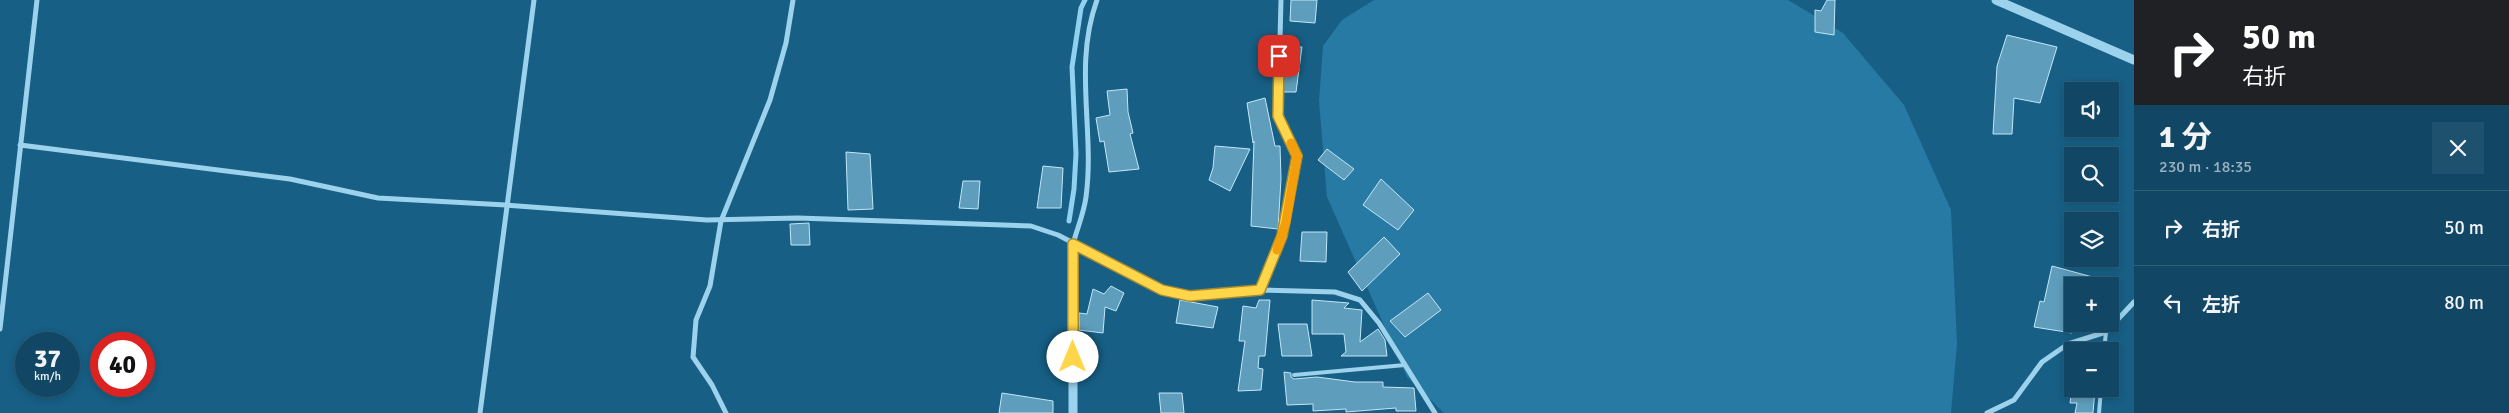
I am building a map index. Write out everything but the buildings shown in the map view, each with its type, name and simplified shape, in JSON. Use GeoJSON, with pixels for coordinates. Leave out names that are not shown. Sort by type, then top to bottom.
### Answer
{"type":"FeatureCollection","features":[{"type":"Feature","properties":{"kind":"street"},"geometry":{"type":"LineString","coordinates":[[0,329],[37,0]]}},
{"type":"Feature","properties":{"kind":"street"},"geometry":{"type":"LineString","coordinates":[[480,413],[534,0]]}},
{"type":"Feature","properties":{"kind":"street"},"geometry":{"type":"LineString","coordinates":[[726,413],[712,385],[693,357],[696,320],[710,286],[721,221],[770,100],[786,43],[793,0]]}},
{"type":"Feature","properties":{"kind":"street"},"geometry":{"type":"LineString","coordinates":[[1073,413],[1073,244],[1086,196],[1088,136],[1084,70],[1093,11],[1097,0]]}},
{"type":"Feature","properties":{"kind":"street"},"geometry":{"type":"LineString","coordinates":[[1260,290],[1282,236],[1297,156],[1278,116],[1281,0]]}},
{"type":"Feature","properties":{"kind":"street"},"geometry":{"type":"LineString","coordinates":[[1996,0],[2134,60]]}},
{"type":"Feature","properties":{"kind":"street"},"geometry":{"type":"LineString","coordinates":[[20,145],[290,179],[378,198],[506,205],[721,221],[798,218],[1031,226],[1058,235],[1162,290],[1190,296],[1260,290],[1335,292],[1360,300],[1380,323],[1434,413]]}},
{"type":"Feature","properties":{"kind":"street"},"geometry":{"type":"LineString","coordinates":[[2119,318],[2134,302]]}},
{"type":"Feature","properties":{"kind":"street"},"geometry":{"type":"LineString","coordinates":[[1987,413],[2014,400],[2042,362],[2068,344],[2106,332]]}},
{"type":"Feature","properties":{"kind":"lane"},"geometry":{"type":"LineString","coordinates":[[2105,342],[2106,332]]}},
{"type":"Feature","properties":{"kind":"lane"},"geometry":{"type":"LineString","coordinates":[[1294,375],[1405,365]]}},
{"type":"Feature","properties":{"kind":"lane"},"geometry":{"type":"LineString","coordinates":[[2099,413],[2100,397]]}},
{"type":"Feature","properties":{"kind":"shaded area"},"geometry":{"type":"Polygon","coordinates":[[[1374,0],[1788,0],[1843,33],[1904,105],[1951,210],[1957,344],[1951,413],[1444,413],[1407,377],[1327,197],[1319,101],[1323,46],[1342,20],[1374,0]]]}},
{"type":"Feature","properties":{"kind":"waterway"},"geometry":{"type":"LineString","coordinates":[[1069,221],[1074,189],[1076,154],[1072,67],[1081,8],[1085,0]]}},
{"type":"Feature","properties":{"kind":"slow traffic"},"geometry":{"type":"LineString","coordinates":[[1277,250],[1286,222],[1297,156],[1291,143]]}},
{"type":"Feature","properties":{"kind":"route"},"geometry":{"type":"LineString","coordinates":[[1073,357],[1073,244],[1162,290],[1190,296],[1260,290],[1282,236],[1297,156],[1278,116],[1279,56]]}}]}
